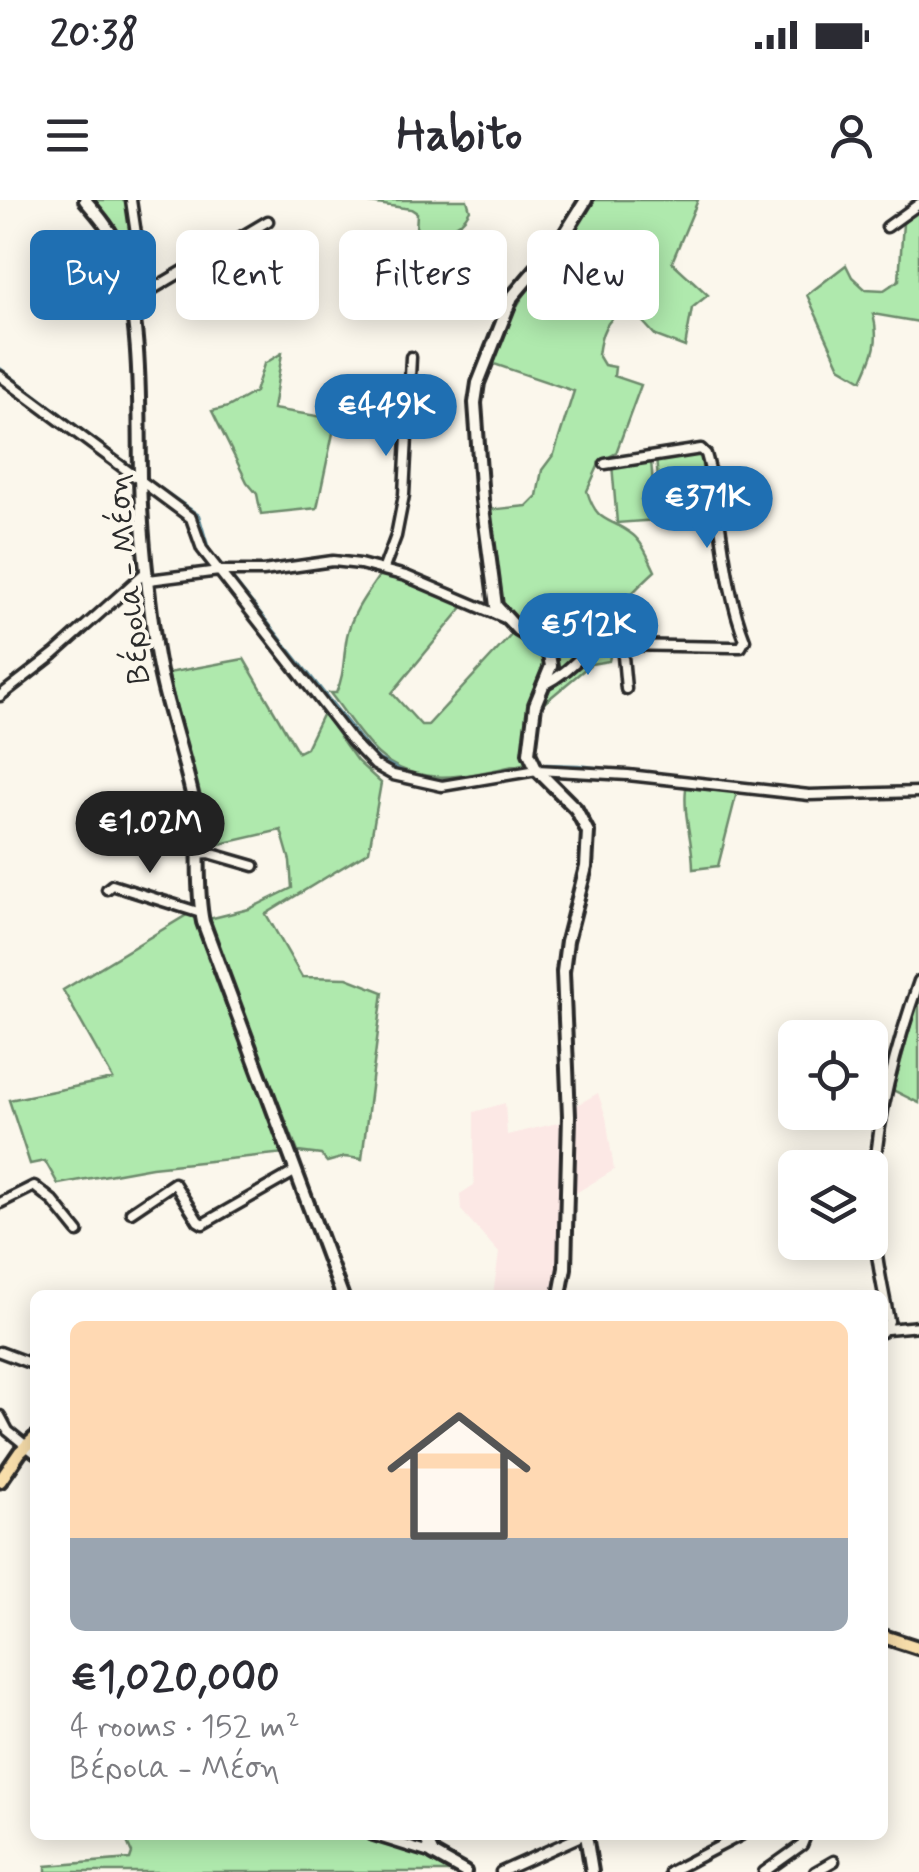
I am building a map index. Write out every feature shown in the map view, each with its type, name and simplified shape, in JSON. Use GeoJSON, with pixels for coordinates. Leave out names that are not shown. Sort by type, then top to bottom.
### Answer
{"type":"FeatureCollection","features":[{"type":"Feature","properties":{"kind":"main road"},"geometry":{"type":"LineString","coordinates":[[0,1480],[30,1447]]}},
{"type":"Feature","properties":{"kind":"main road"},"geometry":{"type":"LineString","coordinates":[[888,1638],[919,1648]]}},
{"type":"Feature","properties":{"kind":"street","name":"Βέροια - Μέση"},"geometry":{"type":"LineString","coordinates":[[85,200],[108,230]]}},
{"type":"Feature","properties":{"kind":"street"},"geometry":{"type":"LineString","coordinates":[[131,200],[135,230]]}},
{"type":"Feature","properties":{"kind":"street"},"geometry":{"type":"LineString","coordinates":[[504,618],[496,606],[482,500],[475,402],[478,382],[512,297],[563,237],[582,203]]}},
{"type":"Feature","properties":{"kind":"street"},"geometry":{"type":"LineString","coordinates":[[888,227],[919,204]]}},
{"type":"Feature","properties":{"kind":"street"},"geometry":{"type":"LineString","coordinates":[[156,288],[268,221]]}},
{"type":"Feature","properties":{"kind":"street","name":"Βέροια - Μέση"},"geometry":{"type":"LineString","coordinates":[[131,320],[140,480],[157,658],[195,809],[201,913],[340,1290]]}},
{"type":"Feature","properties":{"kind":"street"},"geometry":{"type":"LineString","coordinates":[[384,568],[396,536],[404,495],[411,357]]}},
{"type":"Feature","properties":{"kind":"street"},"geometry":{"type":"LineString","coordinates":[[0,376],[191,518],[202,549],[352,740],[376,765],[416,782],[442,786],[537,770],[628,775],[810,795],[919,792]]}},
{"type":"Feature","properties":{"kind":"street"},"geometry":{"type":"LineString","coordinates":[[605,464],[701,449],[706,454],[725,544],[730,594],[745,640],[741,647],[731,648],[622,645]]}},
{"type":"Feature","properties":{"kind":"street"},"geometry":{"type":"LineString","coordinates":[[0,696],[148,576],[332,562],[384,568],[504,618],[538,642],[551,666],[535,705],[530,753],[537,770],[576,808],[588,832],[588,850],[563,972],[569,1102],[565,1268],[561,1290]]}},
{"type":"Feature","properties":{"kind":"street"},"geometry":{"type":"LineString","coordinates":[[545,684],[564,675],[612,631],[620,635],[626,689]]}},
{"type":"Feature","properties":{"kind":"street"},"geometry":{"type":"LineString","coordinates":[[198,854],[208,853],[254,866]]}},
{"type":"Feature","properties":{"kind":"street"},"geometry":{"type":"LineString","coordinates":[[106,890],[112,885],[126,888],[201,913]]}},
{"type":"Feature","properties":{"kind":"street"},"geometry":{"type":"LineString","coordinates":[[884,1290],[874,1235],[878,1147],[896,1050],[919,981]]}},
{"type":"Feature","properties":{"kind":"street"},"geometry":{"type":"LineString","coordinates":[[131,1212],[174,1184],[203,1224],[296,1172]]}},
{"type":"Feature","properties":{"kind":"street"},"geometry":{"type":"LineString","coordinates":[[0,1203],[34,1186],[54,1201],[78,1232]]}},
{"type":"Feature","properties":{"kind":"street"},"geometry":{"type":"LineString","coordinates":[[888,1330],[919,1326]]}},
{"type":"Feature","properties":{"kind":"street"},"geometry":{"type":"LineString","coordinates":[[0,1352],[30,1363]]}},
{"type":"Feature","properties":{"kind":"street"},"geometry":{"type":"LineString","coordinates":[[0,1416],[8,1431],[30,1444]]}},
{"type":"Feature","properties":{"kind":"street"},"geometry":{"type":"LineString","coordinates":[[388,1840],[434,1854],[465,1872]]}},
{"type":"Feature","properties":{"kind":"street"},"geometry":{"type":"LineString","coordinates":[[426,1840],[434,1854]]}},
{"type":"Feature","properties":{"kind":"street"},"geometry":{"type":"LineString","coordinates":[[501,1872],[573,1840]]}},
{"type":"Feature","properties":{"kind":"street"},"geometry":{"type":"LineString","coordinates":[[585,1840],[592,1872]]}},
{"type":"Feature","properties":{"kind":"street"},"geometry":{"type":"LineString","coordinates":[[670,1872],[731,1840]]}},
{"type":"Feature","properties":{"kind":"street"},"geometry":{"type":"LineString","coordinates":[[764,1872],[804,1840]]}},
{"type":"Feature","properties":{"kind":"street"},"geometry":{"type":"LineString","coordinates":[[815,1872],[834,1861]]}},
{"type":"Feature","properties":{"kind":"shaded area"},"geometry":{"type":"Polygon","coordinates":[[[598,1093],[614,1170],[574,1194],[577,1105],[598,1093]]]}},
{"type":"Feature","properties":{"kind":"shaded area"},"geometry":{"type":"Polygon","coordinates":[[[505,1103],[507,1135],[566,1121],[556,1290],[494,1290],[499,1253],[461,1210],[460,1194],[474,1185],[474,1112],[505,1103]]]}},
{"type":"Feature","properties":{"kind":"green space"},"geometry":{"type":"Polygon","coordinates":[[[92,200],[129,200],[131,230],[114,230],[92,200]]]}},
{"type":"Feature","properties":{"kind":"green space"},"geometry":{"type":"Polygon","coordinates":[[[350,200],[467,200],[470,210],[454,227],[416,230],[417,213],[350,200]]]}},
{"type":"Feature","properties":{"kind":"green space"},"geometry":{"type":"Polygon","coordinates":[[[590,200],[698,200],[672,262],[708,295],[692,308],[685,347],[656,336],[641,320],[659,320],[659,230],[573,230],[590,200]]]}},
{"type":"Feature","properties":{"kind":"green space"},"geometry":{"type":"Polygon","coordinates":[[[919,209],[919,322],[873,314],[875,347],[862,380],[840,367],[807,295],[846,265],[865,289],[884,290],[899,280],[903,223],[919,209]]]}},
{"type":"Feature","properties":{"kind":"green space"},"geometry":{"type":"Polygon","coordinates":[[[527,291],[527,320],[611,320],[598,355],[604,365],[615,367],[614,376],[641,385],[616,453],[600,462],[587,491],[600,515],[637,538],[655,571],[620,611],[609,661],[591,664],[544,703],[553,655],[544,641],[514,618],[502,603],[493,564],[488,510],[527,506],[537,496],[542,470],[554,454],[574,391],[494,364],[502,337],[527,291]]]}},
{"type":"Feature","properties":{"kind":"green space"},"geometry":{"type":"Polygon","coordinates":[[[282,353],[273,409],[336,419],[317,508],[261,514],[257,494],[247,482],[212,411],[255,392],[264,364],[282,353]]]}},
{"type":"Feature","properties":{"kind":"green space"},"geometry":{"type":"Polygon","coordinates":[[[701,453],[707,521],[662,525],[656,457],[701,453]]]}},
{"type":"Feature","properties":{"kind":"green space"},"geometry":{"type":"Polygon","coordinates":[[[651,461],[656,520],[617,523],[612,464],[651,461]]]}},
{"type":"Feature","properties":{"kind":"green space"},"geometry":{"type":"Polygon","coordinates":[[[383,570],[464,606],[392,693],[421,725],[428,725],[515,631],[543,653],[548,665],[526,753],[527,763],[450,776],[412,773],[378,754],[353,724],[330,693],[336,693],[339,686],[353,619],[383,570]]]}},
{"type":"Feature","properties":{"kind":"green space"},"geometry":{"type":"Polygon","coordinates":[[[244,659],[298,752],[306,748],[323,713],[357,761],[381,783],[369,851],[266,914],[302,977],[347,978],[383,992],[362,1159],[345,1157],[327,1162],[321,1155],[298,1152],[212,933],[209,919],[249,909],[292,888],[290,861],[281,830],[203,848],[197,790],[168,673],[244,659]]]}},
{"type":"Feature","properties":{"kind":"green space"},"geometry":{"type":"Polygon","coordinates":[[[686,788],[737,792],[718,866],[693,869],[686,788]]]}},
{"type":"Feature","properties":{"kind":"green space"},"geometry":{"type":"Polygon","coordinates":[[[190,913],[197,916],[285,1153],[152,1167],[58,1184],[45,1161],[30,1164],[9,1100],[113,1079],[63,990],[190,913]]]}},
{"type":"Feature","properties":{"kind":"green space"},"geometry":{"type":"Polygon","coordinates":[[[919,995],[919,1103],[893,1090],[919,995]]]}},
{"type":"Feature","properties":{"kind":"green space"},"geometry":{"type":"Polygon","coordinates":[[[126,1840],[380,1840],[425,1855],[457,1872],[46,1872],[46,1866],[130,1859],[132,1853],[126,1840]]]}},
{"type":"Feature","properties":{"kind":"waterway"},"geometry":{"type":"LineString","coordinates":[[0,368],[127,463]]}},
{"type":"Feature","properties":{"kind":"waterway"},"geometry":{"type":"LineString","coordinates":[[155,484],[199,515],[209,549],[221,564]]}},
{"type":"Feature","properties":{"kind":"waterway"},"geometry":{"type":"LineString","coordinates":[[231,576],[368,748],[379,759],[413,776]]}},
{"type":"Feature","properties":{"kind":"waterway"},"geometry":{"type":"LineString","coordinates":[[546,764],[778,788]]}},
{"type":"Feature","properties":{"kind":"waterway"},"geometry":{"type":"LineString","coordinates":[[431,780],[529,766]]}},
{"type":"Feature","properties":{"kind":"waterway"},"geometry":{"type":"LineString","coordinates":[[871,790],[919,787]]}},
{"type":"Feature","properties":{"kind":"waterway"},"geometry":{"type":"LineString","coordinates":[[796,790],[813,791]]}}]}
